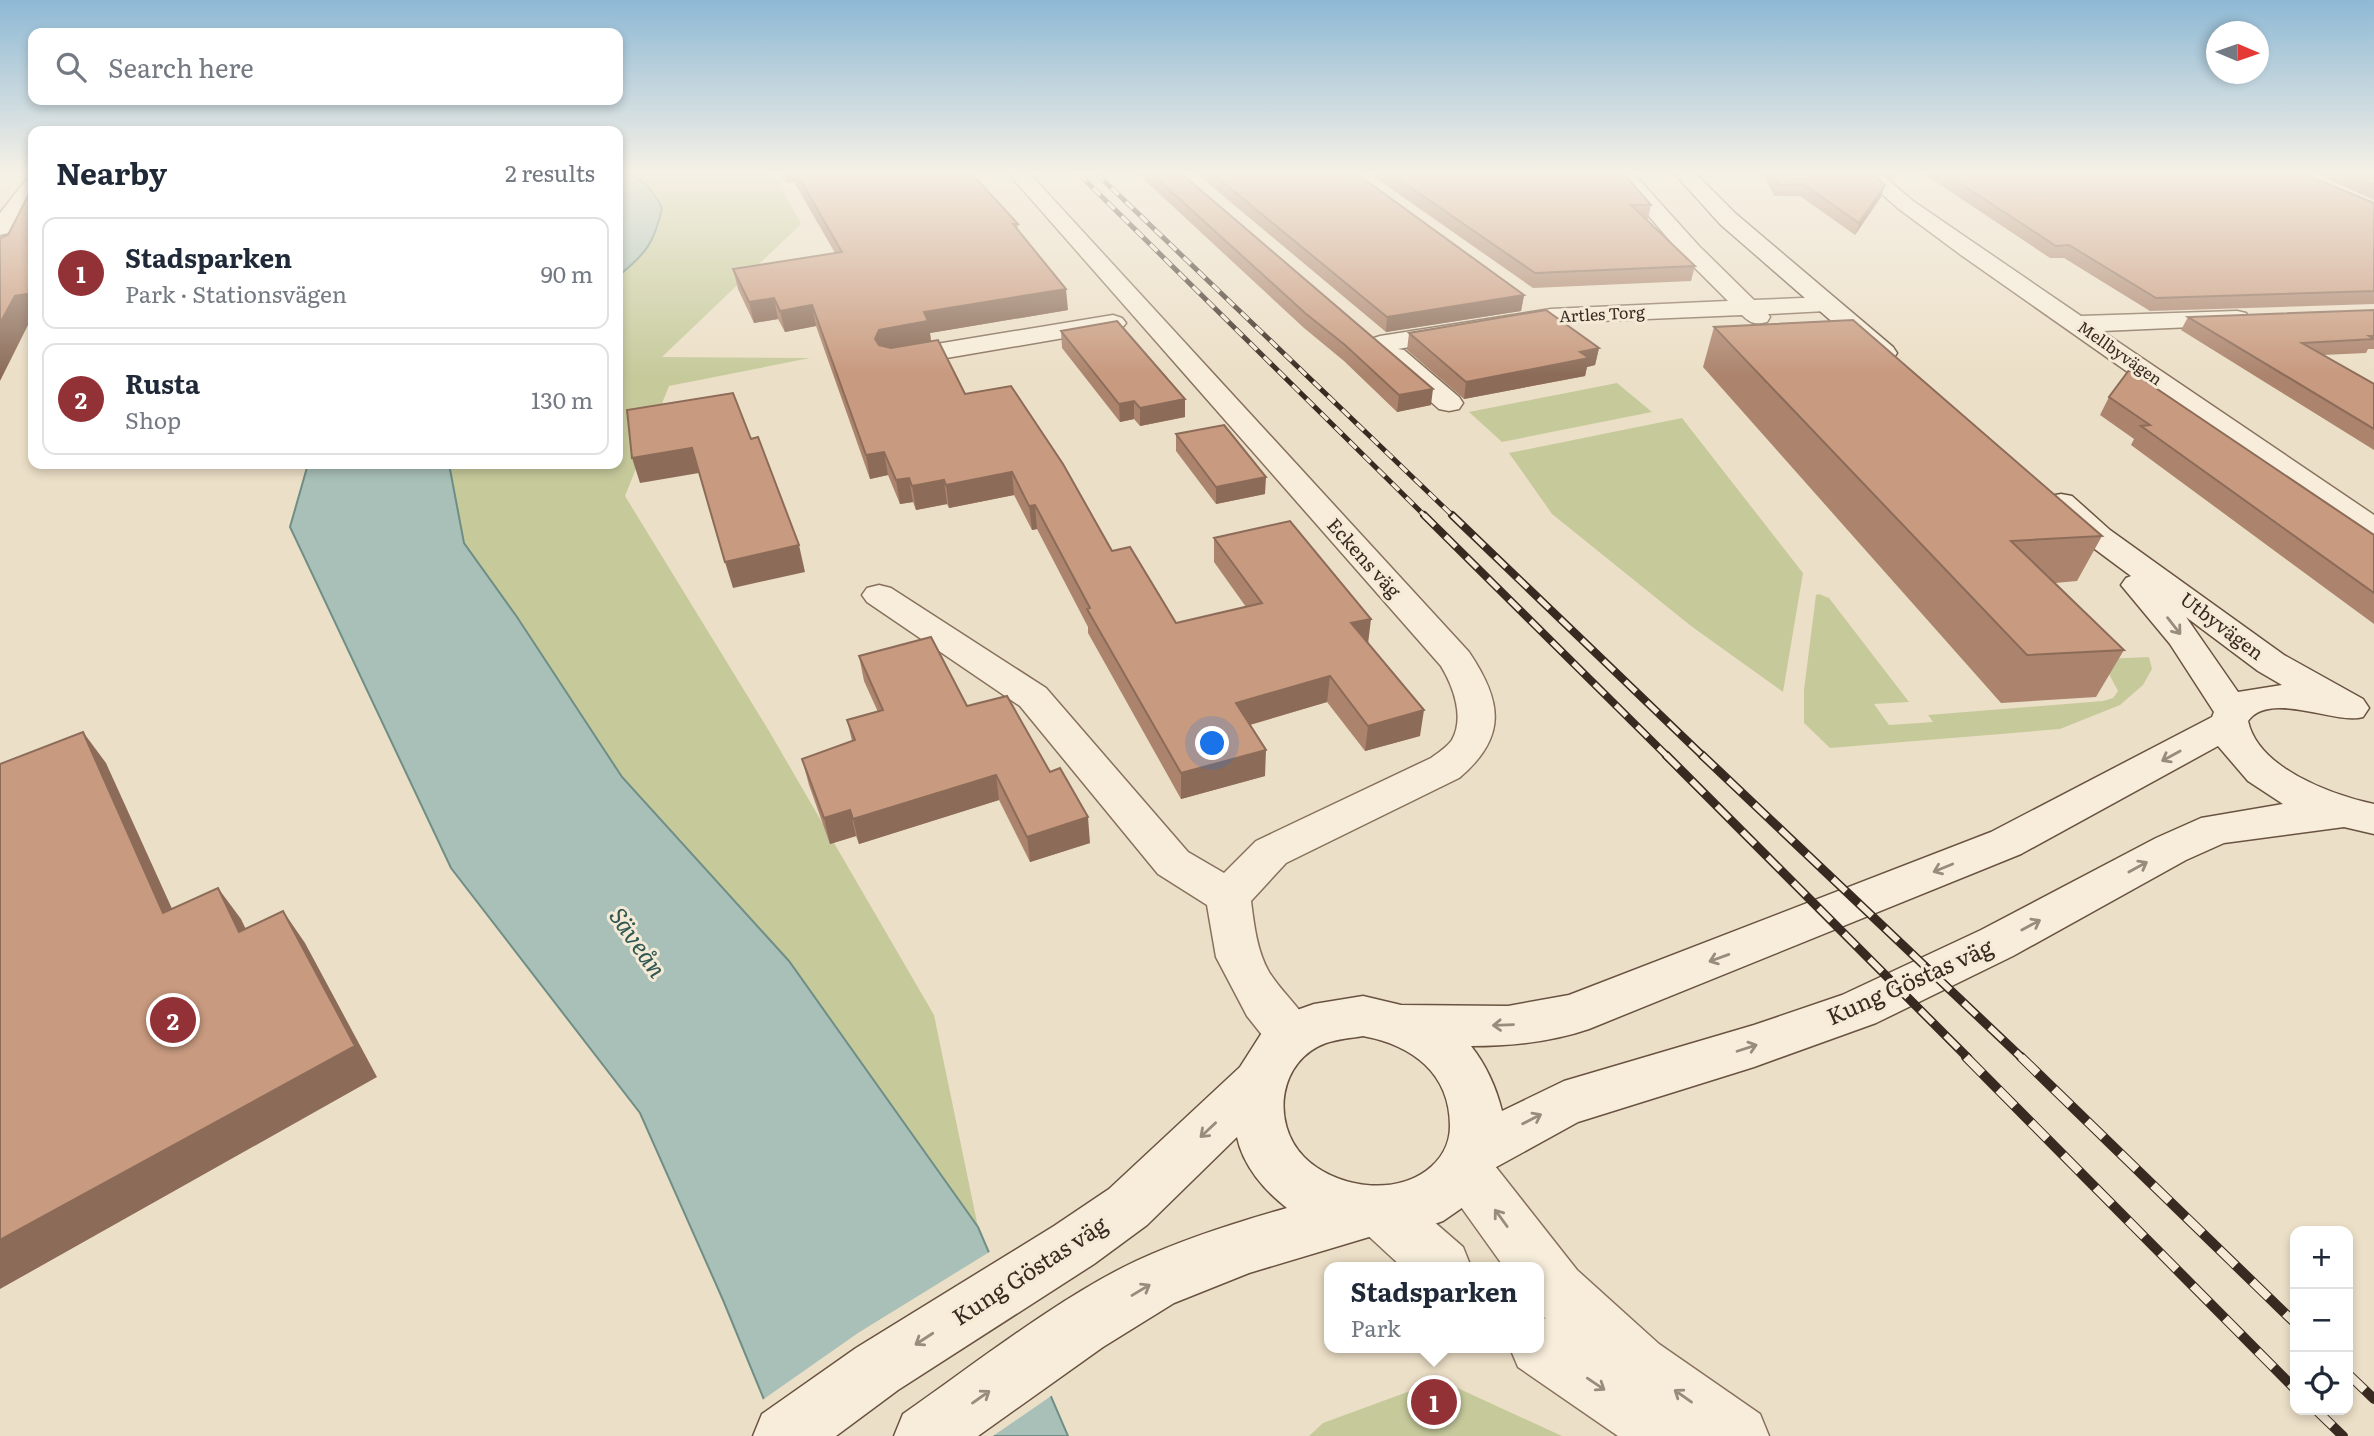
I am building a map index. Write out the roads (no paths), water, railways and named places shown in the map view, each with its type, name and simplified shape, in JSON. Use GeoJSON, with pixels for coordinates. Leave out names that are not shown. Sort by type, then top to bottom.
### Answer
{"type":"FeatureCollection","features":[{"type":"Feature","properties":{"kind":"street","name":"Eckens väg"},"geometry":{"type":"LineString","coordinates":[[1080,241],[1456,660],[1471,682],[1476,705],[1475,727],[1466,750],[1445,768],[1271,852],[1228,897]]}},
{"type":"Feature","properties":{"kind":"street"},"geometry":{"type":"LineString","coordinates":[[1682,241],[1771,331]]}},
{"type":"Feature","properties":{"kind":"street"},"geometry":{"type":"LineString","coordinates":[[1753,241],[1904,371]]}},
{"type":"Feature","properties":{"kind":"street","name":"Mellbyvägen"},"geometry":{"type":"LineString","coordinates":[[1958,241],[2374,530]]}},
{"type":"Feature","properties":{"kind":"street"},"geometry":{"type":"LineString","coordinates":[[1530,301],[1551,316]]}},
{"type":"Feature","properties":{"kind":"street","name":"Artles Torg"},"geometry":{"type":"LineString","coordinates":[[1380,344],[1551,316],[1826,304]]}},
{"type":"Feature","properties":{"kind":"street"},"geometry":{"type":"LineString","coordinates":[[894,359],[1149,317]]}},
{"type":"Feature","properties":{"kind":"street"},"geometry":{"type":"LineString","coordinates":[[2078,324],[2264,317]]}},
{"type":"Feature","properties":{"kind":"street"},"geometry":{"type":"LineString","coordinates":[[1359,326],[1449,403]]}},
{"type":"Feature","properties":{"kind":"street","name":"Utbyvägen"},"geometry":{"type":"LineString","coordinates":[[2047,491],[2099,537],[2271,663],[2362,713]]}},
{"type":"Feature","properties":{"kind":"street","name":"Utbyvägen"},"geometry":{"type":"LineString","coordinates":[[2099,537],[2186,641],[2232,717]]}},
{"type":"Feature","properties":{"kind":"street"},"geometry":{"type":"LineString","coordinates":[[879,595],[1033,697],[1173,863],[1228,897],[1235,950],[1247,978],[1261,1001],[1291,1035]]}},
{"type":"Feature","properties":{"kind":"street","name":"Kung Göstas väg"},"geometry":{"type":"LineString","coordinates":[[1375,1212],[1341,1207],[1306,1190],[1278,1165],[1268,1150],[1257,1119],[1258,1083],[1265,1065],[1291,1035],[1316,1023],[1343,1017],[1363,1016],[1402,1025],[1508,1026],[1572,1014],[2006,843],[2232,717],[2245,701],[2276,695],[2303,697],[2362,713]]}},
{"type":"Feature","properties":{"kind":"street","name":"Kung Göstas väg"},"geometry":{"type":"LineString","coordinates":[[2232,717],[2235,740],[2250,760],[2262,770],[2291,789],[2359,816]]}},
{"type":"Feature","properties":{"kind":"street","name":"Kung Göstas väg"},"geometry":{"type":"LineString","coordinates":[[1469,1161],[1564,1104],[1755,1046],[1859,1009],[1997,943],[2171,849],[2216,829],[2270,820],[2359,816]]}},
{"type":"Feature","properties":{"kind":"street","name":"Kung Göstas väg"},"geometry":{"type":"LineString","coordinates":[[925,1436],[1082,1325],[1155,1282],[1249,1246],[1375,1212],[1416,1206],[1456,1181],[1469,1161],[1477,1119],[1469,1085],[1448,1055],[1434,1043],[1402,1025]]}},
{"type":"Feature","properties":{"kind":"street","name":"Kung Göstas väg"},"geometry":{"type":"LineString","coordinates":[[784,1436],[877,1369],[1128,1207],[1258,1083]]}},
{"type":"Feature","properties":{"kind":"street"},"geometry":{"type":"LineString","coordinates":[[1469,1161],[1535,1262]]}},
{"type":"Feature","properties":{"kind":"street"},"geometry":{"type":"LineString","coordinates":[[1375,1212],[1437,1262]]}},
{"type":"Feature","properties":{"kind":"street"},"geometry":{"type":"LineString","coordinates":[[1544,1274],[1557,1290],[1637,1365],[1738,1436]]}},
{"type":"Feature","properties":{"kind":"street"},"geometry":{"type":"LineString","coordinates":[[1544,1349],[1673,1436]]}},
{"type":"Feature","properties":{"kind":"water"},"geometry":{"type":"Polygon","coordinates":[[[623,241],[651,241],[648,247],[623,272],[623,241]]]}},
{"type":"Feature","properties":{"kind":"water","name":"Säveån"},"geometry":{"type":"Polygon","coordinates":[[[307,469],[450,469],[464,543],[517,617],[622,777],[789,961],[978,1227],[1068,1436],[779,1436],[723,1300],[640,1113],[451,868],[290,527],[307,469]]]}},
{"type":"Feature","properties":{"kind":"railway"},"geometry":{"type":"LineString","coordinates":[[1147,241],[1426,517]]}},
{"type":"Feature","properties":{"kind":"railway"},"geometry":{"type":"LineString","coordinates":[[1167,241],[1454,517]]}},
{"type":"Feature","properties":{"kind":"railway"},"geometry":{"type":"LineString","coordinates":[[1424,515],[1667,756]]}},
{"type":"Feature","properties":{"kind":"railway"},"geometry":{"type":"LineString","coordinates":[[1452,515],[1704,757]]}},
{"type":"Feature","properties":{"kind":"railway"},"geometry":{"type":"LineString","coordinates":[[1702,755],[2022,1058]]}},
{"type":"Feature","properties":{"kind":"railway"},"geometry":{"type":"LineString","coordinates":[[1667,756],[1968,1058]]}},
{"type":"Feature","properties":{"kind":"railway"},"geometry":{"type":"LineString","coordinates":[[1966,1057],[2290,1384]]}},
{"type":"Feature","properties":{"kind":"railway"},"geometry":{"type":"LineString","coordinates":[[2021,1057],[2290,1318]]}},
{"type":"Feature","properties":{"kind":"railway"},"geometry":{"type":"LineString","coordinates":[[2353,1379],[2374,1399]]}},
{"type":"Feature","properties":{"kind":"railway"},"geometry":{"type":"LineString","coordinates":[[2321,1415],[2343,1436]]}},
{"type":"Feature","properties":{"kind":"place","name":"Rusta"},"geometry":{"type":"Point","coordinates":[173,1020]}},
{"type":"Feature","properties":{"kind":"place","name":"Stadsparken"},"geometry":{"type":"Point","coordinates":[1434,1402]}}]}
